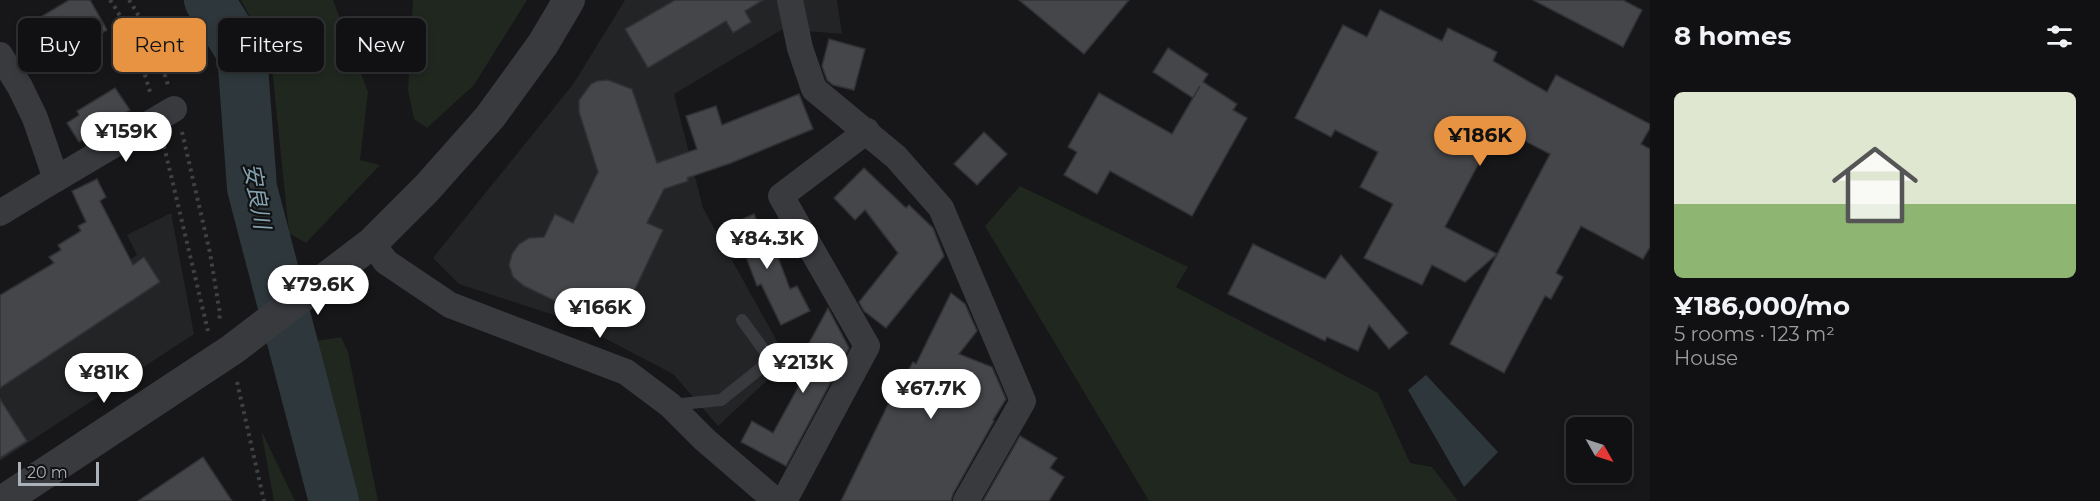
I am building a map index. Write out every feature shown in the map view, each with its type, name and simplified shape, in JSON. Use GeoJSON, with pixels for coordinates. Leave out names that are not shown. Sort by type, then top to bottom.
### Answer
{"type":"FeatureCollection","features":[{"type":"Feature","properties":{"kind":"street"},"geometry":{"type":"LineString","coordinates":[[3,501],[228,363],[372,243],[427,188],[490,117],[543,44],[568,0]]}},
{"type":"Feature","properties":{"kind":"street"},"geometry":{"type":"LineString","coordinates":[[790,0],[800,48],[814,89],[896,157],[940,208],[1023,401],[966,501]]}},
{"type":"Feature","properties":{"kind":"street"},"geometry":{"type":"LineString","coordinates":[[0,55],[20,87],[35,118],[56,179]]}},
{"type":"Feature","properties":{"kind":"street"},"geometry":{"type":"LineString","coordinates":[[0,213],[166,113]]}},
{"type":"Feature","properties":{"kind":"street"},"geometry":{"type":"LineString","coordinates":[[784,501],[867,346],[781,196],[867,131]]}},
{"type":"Feature","properties":{"kind":"street"},"geometry":{"type":"LineString","coordinates":[[372,243],[386,262],[450,305],[626,372],[670,405],[705,440],[776,501]]}},
{"type":"Feature","properties":{"kind":"lane"},"geometry":{"type":"LineString","coordinates":[[670,405],[721,400],[771,360],[742,320]]}},
{"type":"Feature","properties":{"kind":"path"},"geometry":{"type":"LineString","coordinates":[[110,0],[121,16],[144,71],[166,113],[184,139],[210,253],[228,363]]}},
{"type":"Feature","properties":{"kind":"path"},"geometry":{"type":"LineString","coordinates":[[129,0],[161,60],[166,113],[264,501]]}},
{"type":"Feature","properties":{"kind":"shaded area"},"geometry":{"type":"Polygon","coordinates":[[[241,0],[333,0],[340,18],[336,18],[336,72],[360,72],[368,92],[360,160],[380,165],[306,243],[289,233],[272,72],[324,72],[324,18],[250,18],[241,0]]]}},
{"type":"Feature","properties":{"kind":"shaded area"},"geometry":{"type":"Polygon","coordinates":[[[413,0],[527,0],[474,85],[427,128],[414,119],[408,91],[409,72],[426,72],[426,18],[412,18],[413,0]]]}},
{"type":"Feature","properties":{"kind":"shaded area"},"geometry":{"type":"Polygon","coordinates":[[[625,0],[837,0],[842,34],[783,29],[674,94],[703,208],[788,361],[718,426],[673,374],[572,321],[459,284],[433,258],[574,83],[625,0]]]}},
{"type":"Feature","properties":{"kind":"shaded area"},"geometry":{"type":"Polygon","coordinates":[[[1020,186],[1188,267],[1176,287],[1378,393],[1410,463],[1432,467],[1458,501],[1149,501],[985,226],[1020,186]]]}},
{"type":"Feature","properties":{"kind":"shaded area"},"geometry":{"type":"Polygon","coordinates":[[[171,213],[194,334],[0,461],[0,345],[137,255],[127,235],[171,213]]]}},
{"type":"Feature","properties":{"kind":"shaded area"},"geometry":{"type":"Polygon","coordinates":[[[341,337],[348,352],[378,501],[343,501],[316,341],[341,337]]]}},
{"type":"Feature","properties":{"kind":"shaded area"},"geometry":{"type":"Polygon","coordinates":[[[1426,375],[1498,452],[1464,487],[1408,390],[1426,375]]]}},
{"type":"Feature","properties":{"kind":"shaded area"},"geometry":{"type":"Polygon","coordinates":[[[261,430],[295,501],[274,501],[261,430]]]}},
{"type":"Feature","properties":{"kind":"building"},"geometry":{"type":"Polygon","coordinates":[[[69,0],[90,0],[100,18],[39,18],[69,0]]]}},
{"type":"Feature","properties":{"kind":"building"},"geometry":{"type":"Polygon","coordinates":[[[675,0],[763,0],[745,11],[751,22],[733,33],[726,21],[648,68],[625,29],[675,0]]]}},
{"type":"Feature","properties":{"kind":"building"},"geometry":{"type":"Polygon","coordinates":[[[1019,0],[1129,0],[1084,54],[1019,0]]]}},
{"type":"Feature","properties":{"kind":"building"},"geometry":{"type":"Polygon","coordinates":[[[1533,0],[1623,0],[1642,10],[1623,47],[1533,0]]]}},
{"type":"Feature","properties":{"kind":"building"},"geometry":{"type":"Polygon","coordinates":[[[1380,10],[1442,41],[1448,28],[1497,52],[1493,61],[1547,92],[1556,75],[1650,124],[1641,144],[1650,149],[1650,247],[1643,259],[1581,226],[1556,273],[1563,277],[1551,299],[1545,296],[1504,373],[1450,344],[1550,154],[1498,127],[1445,227],[1497,254],[1465,282],[1432,265],[1422,285],[1364,258],[1393,204],[1360,187],[1378,152],[1335,130],[1331,137],[1295,118],[1343,25],[1367,37],[1380,10]]]}},
{"type":"Feature","properties":{"kind":"building"},"geometry":{"type":"Polygon","coordinates":[[[101,19],[107,30],[101,33],[101,19]]]}},
{"type":"Feature","properties":{"kind":"building"},"geometry":{"type":"Polygon","coordinates":[[[829,39],[865,49],[854,90],[833,85],[827,80],[822,66],[829,39]]]}},
{"type":"Feature","properties":{"kind":"building"},"geometry":{"type":"Polygon","coordinates":[[[1168,48],[1208,74],[1203,82],[1237,104],[1233,110],[1247,118],[1192,216],[1110,171],[1097,194],[1064,175],[1077,152],[1068,147],[1099,93],[1172,134],[1193,98],[1153,72],[1168,48]]]}},
{"type":"Feature","properties":{"kind":"building"},"geometry":{"type":"Polygon","coordinates":[[[608,80],[632,89],[657,163],[697,149],[686,116],[716,106],[722,125],[799,94],[813,129],[664,189],[647,223],[663,230],[619,323],[609,318],[605,325],[524,286],[513,277],[509,265],[512,254],[519,244],[529,238],[544,237],[555,214],[573,223],[598,172],[579,112],[579,100],[591,84],[608,80]]]}},
{"type":"Feature","properties":{"kind":"building"},"geometry":{"type":"Polygon","coordinates":[[[115,88],[130,110],[79,142],[67,123],[79,115],[77,111],[115,88]]]}},
{"type":"Feature","properties":{"kind":"building"},"geometry":{"type":"Polygon","coordinates":[[[984,132],[1007,154],[977,185],[954,164],[984,132]]]}},
{"type":"Feature","properties":{"kind":"building"},"geometry":{"type":"Polygon","coordinates":[[[864,168],[906,208],[909,205],[933,228],[944,256],[886,328],[864,311],[859,302],[898,253],[865,210],[855,220],[834,198],[864,168]]]}},
{"type":"Feature","properties":{"kind":"building"},"geometry":{"type":"Polygon","coordinates":[[[97,179],[106,197],[100,201],[133,265],[144,257],[160,282],[0,388],[0,295],[54,263],[49,257],[61,250],[58,245],[81,231],[78,226],[86,222],[72,191],[97,179]]]}},
{"type":"Feature","properties":{"kind":"building"},"geometry":{"type":"Polygon","coordinates":[[[754,214],[771,254],[776,252],[790,289],[797,286],[810,311],[781,325],[761,284],[757,286],[743,249],[736,252],[725,227],[754,214]]]}},
{"type":"Feature","properties":{"kind":"building"},"geometry":{"type":"Polygon","coordinates":[[[1253,244],[1325,279],[1341,255],[1408,333],[1389,349],[1369,325],[1358,351],[1327,337],[1325,341],[1228,294],[1253,244]]]}},
{"type":"Feature","properties":{"kind":"building"},"geometry":{"type":"Polygon","coordinates":[[[951,293],[965,304],[977,331],[959,354],[992,367],[1006,399],[951,501],[841,501],[898,384],[900,385],[913,362],[916,364],[951,293]]]}},
{"type":"Feature","properties":{"kind":"building"},"geometry":{"type":"Polygon","coordinates":[[[828,308],[849,348],[786,466],[741,442],[752,421],[773,433],[808,369],[801,358],[828,308]]]}},
{"type":"Feature","properties":{"kind":"building"},"geometry":{"type":"Polygon","coordinates":[[[0,399],[27,441],[0,458],[0,399]]]}},
{"type":"Feature","properties":{"kind":"building"},"geometry":{"type":"Polygon","coordinates":[[[1020,436],[1057,458],[1050,468],[1064,477],[1049,501],[983,501],[1020,436]]]}},
{"type":"Feature","properties":{"kind":"building"},"geometry":{"type":"Polygon","coordinates":[[[203,457],[232,501],[138,501],[203,457]]]}},
{"type":"Feature","properties":{"kind":"waterway","name":"安良川"},"geometry":{"type":"LineString","coordinates":[[209,0],[242,53],[252,188],[334,501]]}}]}
